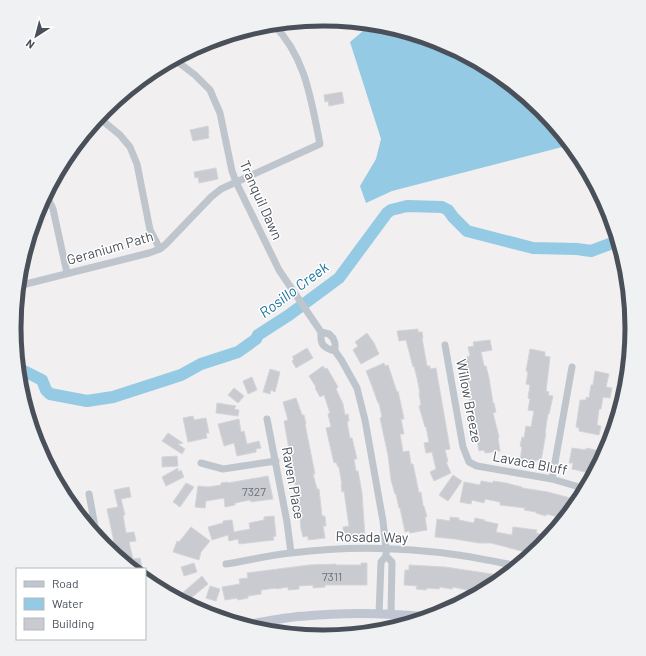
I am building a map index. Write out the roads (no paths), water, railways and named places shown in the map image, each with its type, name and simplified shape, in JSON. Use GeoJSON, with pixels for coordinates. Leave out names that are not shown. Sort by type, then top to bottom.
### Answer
{"type":"FeatureCollection","features":[{"type":"Feature","properties":{"kind":"main road"},"geometry":{"type":"LineString","coordinates":[[262,624],[304,616],[344,613],[414,616]]}},
{"type":"Feature","properties":{"kind":"street","name":"Geranium Path"},"geometry":{"type":"LineString","coordinates":[[25,285],[160,249],[211,197],[221,189],[320,144],[309,92],[302,68],[290,44],[284,34],[279,30]]}},
{"type":"Feature","properties":{"kind":"street","name":"Tranquil Dawn"},"geometry":{"type":"LineString","coordinates":[[179,63],[195,75],[210,90],[220,112],[232,171],[236,182],[283,276],[321,332],[321,340],[323,345],[327,349],[335,351]]}},
{"type":"Feature","properties":{"kind":"street"},"geometry":{"type":"LineString","coordinates":[[103,121],[120,135],[130,147],[137,164],[150,230],[160,249]]}},
{"type":"Feature","properties":{"kind":"street"},"geometry":{"type":"LineString","coordinates":[[49,201],[53,209],[67,273]]}},
{"type":"Feature","properties":{"kind":"street","name":"Tranquil Dawn"},"geometry":{"type":"LineString","coordinates":[[321,332],[329,334],[333,338],[335,343],[335,351],[357,388],[369,443],[383,521],[386,553],[392,562],[391,614]]}},
{"type":"Feature","properties":{"kind":"street","name":"Willow Breeze"},"geometry":{"type":"LineString","coordinates":[[445,345],[463,447],[470,462]]}},
{"type":"Feature","properties":{"kind":"street"},"geometry":{"type":"LineString","coordinates":[[552,479],[572,367]]}},
{"type":"Feature","properties":{"kind":"street","name":"Raven Place"},"geometry":{"type":"LineString","coordinates":[[267,419],[287,522],[291,553]]}},
{"type":"Feature","properties":{"kind":"street"},"geometry":{"type":"LineString","coordinates":[[201,463],[223,469],[276,461]]}},
{"type":"Feature","properties":{"kind":"street","name":"Lavaca Bluff"},"geometry":{"type":"LineString","coordinates":[[470,462],[476,466],[552,479],[580,487]]}},
{"type":"Feature","properties":{"kind":"street"},"geometry":{"type":"LineString","coordinates":[[89,494],[95,526]]}},
{"type":"Feature","properties":{"kind":"street","name":"Rosada Way"},"geometry":{"type":"LineString","coordinates":[[226,564],[291,553],[332,550],[386,553],[402,549],[458,555],[511,565]]}},
{"type":"Feature","properties":{"kind":"street","name":"Tranquil Dawn"},"geometry":{"type":"LineString","coordinates":[[379,614],[381,562],[386,553]]}},
{"type":"Feature","properties":{"kind":"water"},"geometry":{"type":"Polygon","coordinates":[[[365,29],[401,36],[457,57],[474,66],[507,88],[537,114],[565,146],[392,191],[366,203],[360,186],[376,159],[381,139],[350,42],[365,29]]]}},
{"type":"Feature","properties":{"kind":"waterway","name":"Rosillo Creek"},"geometry":{"type":"LineString","coordinates":[[25,371],[42,380],[46,390],[50,394],[87,401],[113,397],[181,375],[201,364],[238,352],[256,339],[258,335],[289,315],[339,278],[387,213],[391,210],[407,206],[442,207],[448,210],[467,231],[533,248],[577,249],[591,251],[613,243]]}}]}
